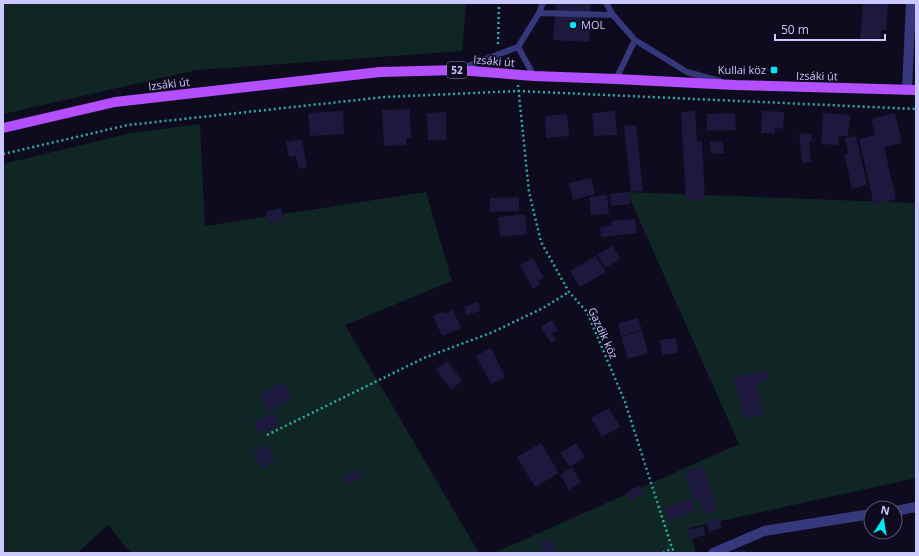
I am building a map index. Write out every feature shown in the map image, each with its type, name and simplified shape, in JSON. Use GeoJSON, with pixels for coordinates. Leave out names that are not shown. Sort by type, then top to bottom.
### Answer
{"type":"FeatureCollection","features":[{"type":"Feature","properties":{"kind":"main road","name":"Izsáki út"},"geometry":{"type":"LineString","coordinates":[[3,128],[115,102],[380,72],[458,70],[534,76],[616,78],[735,86],[912,90]]}},
{"type":"Feature","properties":{"kind":"street"},"geometry":{"type":"LineString","coordinates":[[911,3],[912,90]]}},
{"type":"Feature","properties":{"kind":"street"},"geometry":{"type":"LineString","coordinates":[[903,509],[916,507]]}},
{"type":"Feature","properties":{"kind":"street"},"geometry":{"type":"LineString","coordinates":[[713,553],[764,531],[863,515]]}},
{"type":"Feature","properties":{"kind":"lane"},"geometry":{"type":"LineString","coordinates":[[458,70],[518,47],[539,13],[543,3]]}},
{"type":"Feature","properties":{"kind":"lane"},"geometry":{"type":"LineString","coordinates":[[606,3],[613,15],[635,40],[687,72],[735,86]]}},
{"type":"Feature","properties":{"kind":"lane"},"geometry":{"type":"LineString","coordinates":[[539,13],[613,15]]}},
{"type":"Feature","properties":{"kind":"lane"},"geometry":{"type":"LineString","coordinates":[[616,78],[635,40]]}},
{"type":"Feature","properties":{"kind":"lane"},"geometry":{"type":"LineString","coordinates":[[518,47],[534,76]]}},
{"type":"Feature","properties":{"kind":"path"},"geometry":{"type":"LineString","coordinates":[[498,55],[499,3]]}},
{"type":"Feature","properties":{"kind":"path","name":"Gazdik köz"},"geometry":{"type":"LineString","coordinates":[[518,75],[518,92],[529,192],[541,242],[569,292],[587,312],[625,402],[672,548],[675,553]]}},
{"type":"Feature","properties":{"kind":"path"},"geometry":{"type":"LineString","coordinates":[[3,154],[128,125],[385,97],[518,92],[916,109]]}},
{"type":"Feature","properties":{"kind":"path"},"geometry":{"type":"LineString","coordinates":[[267,435],[424,358],[493,332],[543,308],[569,292]]}},
{"type":"Feature","properties":{"kind":"path"},"geometry":{"type":"LineString","coordinates":[[663,553],[672,548]]}},
{"type":"Feature","properties":{"kind":"green space"},"geometry":{"type":"Polygon","coordinates":[[[3,3],[466,3],[462,51],[197,70],[3,114],[3,3]]]}},
{"type":"Feature","properties":{"kind":"green space"},"geometry":{"type":"Polygon","coordinates":[[[200,124],[205,226],[426,192],[452,281],[345,325],[479,553],[131,553],[108,525],[77,553],[3,553],[3,164],[131,133],[200,124]]]}},
{"type":"Feature","properties":{"kind":"green space"},"geometry":{"type":"Polygon","coordinates":[[[627,192],[916,203],[916,478],[689,528],[696,553],[494,553],[739,444],[627,192]]]}},
{"type":"Feature","properties":{"kind":"building"},"geometry":{"type":"Polygon","coordinates":[[[556,3],[591,3],[589,42],[553,40],[556,3]]]}},
{"type":"Feature","properties":{"kind":"building"},"geometry":{"type":"Polygon","coordinates":[[[863,3],[888,3],[886,30],[881,30],[880,42],[860,40],[863,3]]]}},
{"type":"Feature","properties":{"kind":"building"},"geometry":{"type":"Polygon","coordinates":[[[410,109],[411,138],[406,138],[406,145],[384,146],[382,110],[410,109]]]}},
{"type":"Feature","properties":{"kind":"building"},"geometry":{"type":"Polygon","coordinates":[[[343,111],[344,134],[310,136],[308,113],[343,111]]]}},
{"type":"Feature","properties":{"kind":"building"},"geometry":{"type":"Polygon","coordinates":[[[615,111],[617,135],[594,136],[592,113],[615,111]]]}},
{"type":"Feature","properties":{"kind":"building"},"geometry":{"type":"Polygon","coordinates":[[[695,111],[697,142],[702,141],[705,200],[686,201],[681,112],[695,111]]]}},
{"type":"Feature","properties":{"kind":"building"},"geometry":{"type":"Polygon","coordinates":[[[762,111],[784,112],[783,129],[775,128],[775,134],[761,133],[762,111]]]}},
{"type":"Feature","properties":{"kind":"building"},"geometry":{"type":"Polygon","coordinates":[[[446,112],[446,140],[428,140],[427,113],[446,112]]]}},
{"type":"Feature","properties":{"kind":"building"},"geometry":{"type":"Polygon","coordinates":[[[735,113],[736,130],[707,131],[707,114],[735,113]]]}},
{"type":"Feature","properties":{"kind":"building"},"geometry":{"type":"Polygon","coordinates":[[[823,113],[850,115],[848,136],[839,136],[838,145],[821,144],[823,113]]]}},
{"type":"Feature","properties":{"kind":"building"},"geometry":{"type":"Polygon","coordinates":[[[895,113],[902,143],[884,147],[896,199],[874,205],[859,139],[875,135],[871,119],[895,113]]]}},
{"type":"Feature","properties":{"kind":"building"},"geometry":{"type":"Polygon","coordinates":[[[567,114],[569,136],[546,138],[545,116],[567,114]]]}},
{"type":"Feature","properties":{"kind":"building"},"geometry":{"type":"Polygon","coordinates":[[[636,125],[643,191],[631,192],[624,126],[636,125]]]}},
{"type":"Feature","properties":{"kind":"building"},"geometry":{"type":"Polygon","coordinates":[[[811,133],[812,141],[809,142],[811,162],[802,163],[799,134],[811,133]]]}},
{"type":"Feature","properties":{"kind":"building"},"geometry":{"type":"Polygon","coordinates":[[[856,136],[867,185],[852,189],[844,154],[848,153],[845,138],[856,136]]]}},
{"type":"Feature","properties":{"kind":"building"},"geometry":{"type":"Polygon","coordinates":[[[302,139],[307,167],[299,169],[296,156],[289,157],[286,142],[302,139]]]}},
{"type":"Feature","properties":{"kind":"building"},"geometry":{"type":"Polygon","coordinates":[[[723,141],[724,153],[711,154],[710,142],[723,141]]]}},
{"type":"Feature","properties":{"kind":"building"},"geometry":{"type":"Polygon","coordinates":[[[591,178],[595,194],[573,200],[569,183],[591,178]]]}},
{"type":"Feature","properties":{"kind":"building"},"geometry":{"type":"Polygon","coordinates":[[[629,192],[630,204],[611,206],[610,194],[629,192]]]}},
{"type":"Feature","properties":{"kind":"building"},"geometry":{"type":"Polygon","coordinates":[[[607,195],[609,214],[591,215],[589,197],[607,195]]]}},
{"type":"Feature","properties":{"kind":"building"},"geometry":{"type":"Polygon","coordinates":[[[519,197],[519,211],[490,212],[490,198],[519,197]]]}},
{"type":"Feature","properties":{"kind":"building"},"geometry":{"type":"Polygon","coordinates":[[[281,208],[284,220],[268,223],[266,212],[281,208]]]}},
{"type":"Feature","properties":{"kind":"building"},"geometry":{"type":"Polygon","coordinates":[[[525,214],[527,234],[500,237],[498,217],[525,214]]]}},
{"type":"Feature","properties":{"kind":"building"},"geometry":{"type":"Polygon","coordinates":[[[635,219],[637,233],[601,237],[600,227],[612,226],[611,221],[635,219]]]}},
{"type":"Feature","properties":{"kind":"building"},"geometry":{"type":"Polygon","coordinates":[[[612,246],[620,259],[605,268],[597,255],[612,246]]]}},
{"type":"Feature","properties":{"kind":"building"},"geometry":{"type":"Polygon","coordinates":[[[596,256],[606,272],[580,287],[570,271],[596,256]]]}},
{"type":"Feature","properties":{"kind":"building"},"geometry":{"type":"Polygon","coordinates":[[[533,258],[544,278],[538,281],[540,285],[533,289],[520,265],[533,258]]]}},
{"type":"Feature","properties":{"kind":"building"},"geometry":{"type":"Polygon","coordinates":[[[478,302],[481,311],[466,315],[464,307],[478,302]]]}},
{"type":"Feature","properties":{"kind":"building"},"geometry":{"type":"Polygon","coordinates":[[[453,310],[461,328],[442,336],[433,316],[444,311],[445,314],[453,310]]]}},
{"type":"Feature","properties":{"kind":"building"},"geometry":{"type":"Polygon","coordinates":[[[638,318],[642,330],[621,336],[618,323],[638,318]]]}},
{"type":"Feature","properties":{"kind":"building"},"geometry":{"type":"Polygon","coordinates":[[[552,320],[558,330],[552,333],[556,340],[551,343],[541,327],[552,320]]]}},
{"type":"Feature","properties":{"kind":"building"},"geometry":{"type":"Polygon","coordinates":[[[642,331],[648,353],[628,359],[621,337],[642,331]]]}},
{"type":"Feature","properties":{"kind":"building"},"geometry":{"type":"Polygon","coordinates":[[[676,338],[678,353],[662,355],[660,340],[676,338]]]}},
{"type":"Feature","properties":{"kind":"building"},"geometry":{"type":"Polygon","coordinates":[[[491,348],[505,377],[491,384],[476,356],[491,348]]]}},
{"type":"Feature","properties":{"kind":"building"},"geometry":{"type":"Polygon","coordinates":[[[447,361],[462,381],[451,390],[436,369],[447,361]]]}},
{"type":"Feature","properties":{"kind":"building"},"geometry":{"type":"Polygon","coordinates":[[[766,370],[769,380],[756,384],[764,414],[744,419],[733,378],[766,370]]]}},
{"type":"Feature","properties":{"kind":"building"},"geometry":{"type":"Polygon","coordinates":[[[284,382],[292,399],[268,412],[259,395],[284,382]]]}},
{"type":"Feature","properties":{"kind":"building"},"geometry":{"type":"Polygon","coordinates":[[[609,408],[620,427],[602,437],[591,418],[609,408]]]}},
{"type":"Feature","properties":{"kind":"building"},"geometry":{"type":"Polygon","coordinates":[[[274,413],[279,425],[259,434],[253,421],[274,413]]]}},
{"type":"Feature","properties":{"kind":"building"},"geometry":{"type":"Polygon","coordinates":[[[541,443],[559,473],[535,487],[517,457],[541,443]]]}},
{"type":"Feature","properties":{"kind":"building"},"geometry":{"type":"Polygon","coordinates":[[[576,443],[585,457],[570,467],[560,453],[576,443]]]}},
{"type":"Feature","properties":{"kind":"building"},"geometry":{"type":"Polygon","coordinates":[[[267,445],[275,461],[261,468],[253,452],[267,445]]]}},
{"type":"Feature","properties":{"kind":"building"},"geometry":{"type":"Polygon","coordinates":[[[704,466],[717,511],[704,514],[699,498],[693,499],[685,472],[704,466]]]}},
{"type":"Feature","properties":{"kind":"building"},"geometry":{"type":"Polygon","coordinates":[[[572,467],[581,482],[569,490],[560,475],[572,467]]]}},
{"type":"Feature","properties":{"kind":"building"},"geometry":{"type":"Polygon","coordinates":[[[358,469],[362,478],[347,485],[342,477],[358,469]]]}},
{"type":"Feature","properties":{"kind":"building"},"geometry":{"type":"Polygon","coordinates":[[[639,485],[644,493],[631,501],[626,493],[639,485]]]}},
{"type":"Feature","properties":{"kind":"building"},"geometry":{"type":"Polygon","coordinates":[[[692,498],[696,511],[668,521],[664,508],[692,498]]]}},
{"type":"Feature","properties":{"kind":"building"},"geometry":{"type":"Polygon","coordinates":[[[719,518],[722,528],[709,532],[706,522],[719,518]]]}},
{"type":"Feature","properties":{"kind":"building"},"geometry":{"type":"Polygon","coordinates":[[[703,526],[705,535],[690,539],[688,530],[703,526]]]}},
{"type":"Feature","properties":{"kind":"building"},"geometry":{"type":"Polygon","coordinates":[[[550,537],[557,548],[549,553],[544,553],[539,544],[550,537]]]}},
{"type":"Feature","properties":{"kind":"building"},"geometry":{"type":"Polygon","coordinates":[[[745,550],[745,553],[736,553],[735,551],[745,550]]]}},
{"type":"Feature","properties":{"kind":"place","name":"MOL"},"geometry":{"type":"Point","coordinates":[573,25]}},
{"type":"Feature","properties":{"kind":"place","name":"Kullai köz"},"geometry":{"type":"Point","coordinates":[774,70]}}]}
